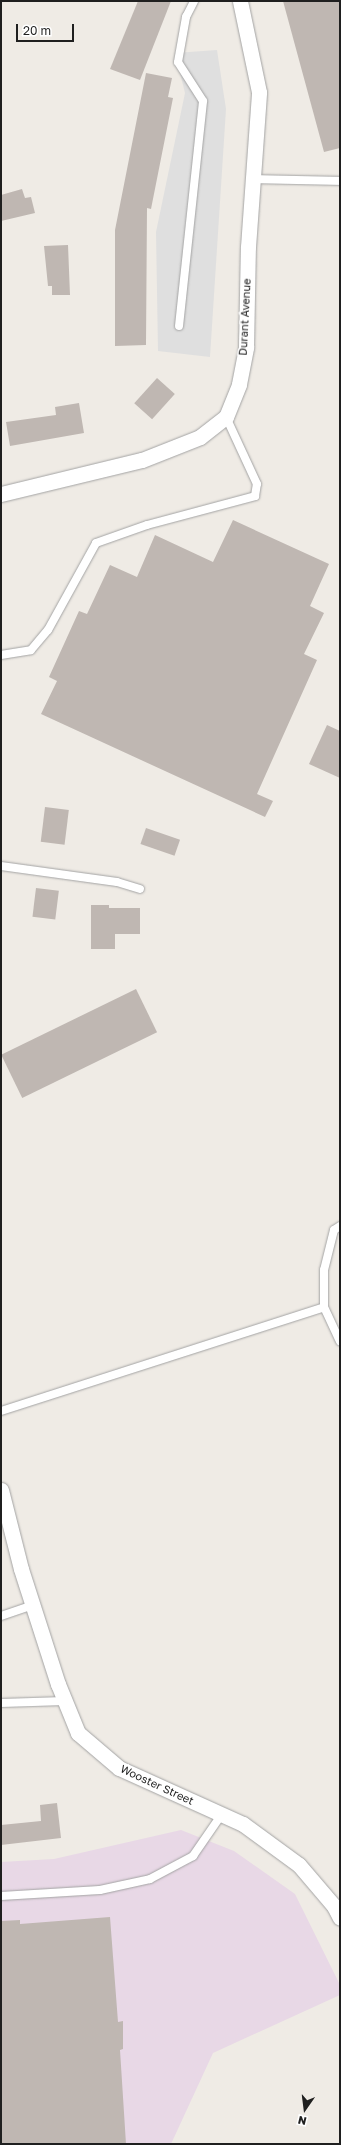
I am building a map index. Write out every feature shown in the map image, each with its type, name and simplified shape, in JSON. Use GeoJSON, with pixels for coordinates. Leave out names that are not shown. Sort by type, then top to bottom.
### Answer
{"type":"FeatureCollection","features":[{"type":"Feature","properties":{"kind":"street","name":"Durant Avenue"},"geometry":{"type":"LineString","coordinates":[[226,417],[239,384],[246,347],[253,179],[259,92],[240,1]]}},
{"type":"Feature","properties":{"kind":"street"},"geometry":{"type":"LineString","coordinates":[[1,494],[142,460],[200,437],[226,417]]}},
{"type":"Feature","properties":{"kind":"street","name":"Wooster Street"},"geometry":{"type":"LineString","coordinates":[[1,1490],[33,1605],[65,1701],[78,1733],[119,1768],[243,1824],[299,1865],[334,1906],[340,1918]]}},
{"type":"Feature","properties":{"kind":"lane"},"geometry":{"type":"LineString","coordinates":[[179,326],[203,101],[178,62],[186,17],[194,1]]}},
{"type":"Feature","properties":{"kind":"lane"},"geometry":{"type":"LineString","coordinates":[[253,179],[340,180]]}},
{"type":"Feature","properties":{"kind":"lane"},"geometry":{"type":"LineString","coordinates":[[1,655],[31,650],[48,630],[96,543],[147,525],[255,496],[257,484],[226,417]]}},
{"type":"Feature","properties":{"kind":"lane"},"geometry":{"type":"LineString","coordinates":[[1,866],[116,882],[140,889]]}},
{"type":"Feature","properties":{"kind":"lane"},"geometry":{"type":"LineString","coordinates":[[340,1226],[334,1230],[324,1270],[324,1307],[340,1341]]}},
{"type":"Feature","properties":{"kind":"lane"},"geometry":{"type":"LineString","coordinates":[[1,1411],[324,1307]]}},
{"type":"Feature","properties":{"kind":"lane"},"geometry":{"type":"LineString","coordinates":[[1,1616],[33,1605]]}},
{"type":"Feature","properties":{"kind":"lane"},"geometry":{"type":"LineString","coordinates":[[1,1703],[65,1701]]}},
{"type":"Feature","properties":{"kind":"lane"},"geometry":{"type":"LineString","coordinates":[[1,1896],[100,1890],[150,1879],[193,1856],[222,1814]]}},
{"type":"Feature","properties":{"kind":"shaded area"},"geometry":{"type":"Polygon","coordinates":[[[217,50],[226,109],[210,357],[158,351],[156,232],[185,93],[175,53],[217,50]]]}},
{"type":"Feature","properties":{"kind":"shaded area"},"geometry":{"type":"Polygon","coordinates":[[[181,1830],[234,1851],[295,1894],[340,1985],[340,1995],[213,2053],[171,2144],[1,2144],[1,1862],[54,1859],[181,1830]]]}},
{"type":"Feature","properties":{"kind":"building"},"geometry":{"type":"Polygon","coordinates":[[[138,1],[171,1],[140,80],[110,69],[138,1]]]}},
{"type":"Feature","properties":{"kind":"building"},"geometry":{"type":"Polygon","coordinates":[[[283,1],[340,1],[340,148],[324,152],[283,1]]]}},
{"type":"Feature","properties":{"kind":"building"},"geometry":{"type":"Polygon","coordinates":[[[146,73],[172,78],[168,97],[173,98],[151,209],[147,208],[146,345],[115,346],[115,230],[146,73]]]}},
{"type":"Feature","properties":{"kind":"building"},"geometry":{"type":"Polygon","coordinates":[[[22,189],[25,198],[31,197],[35,213],[1,221],[1,195],[22,189]]]}},
{"type":"Feature","properties":{"kind":"building"},"geometry":{"type":"Polygon","coordinates":[[[68,245],[70,295],[52,295],[52,286],[48,286],[44,246],[68,245]]]}},
{"type":"Feature","properties":{"kind":"building"},"geometry":{"type":"Polygon","coordinates":[[[157,378],[175,394],[152,419],[134,403],[157,378]]]}},
{"type":"Feature","properties":{"kind":"building"},"geometry":{"type":"Polygon","coordinates":[[[79,403],[84,433],[10,446],[6,422],[56,415],[55,407],[79,403]]]}},
{"type":"Feature","properties":{"kind":"building"},"geometry":{"type":"Polygon","coordinates":[[[233,520],[329,564],[310,606],[324,613],[304,654],[317,660],[257,794],[273,801],[265,817],[41,714],[57,681],[49,677],[79,611],[87,614],[110,565],[137,577],[155,535],[213,562],[233,520]]]}},
{"type":"Feature","properties":{"kind":"building"},"geometry":{"type":"Polygon","coordinates":[[[327,725],[340,731],[340,778],[309,764],[327,725]]]}},
{"type":"Feature","properties":{"kind":"building"},"geometry":{"type":"Polygon","coordinates":[[[45,807],[69,810],[65,845],[41,842],[45,807]]]}},
{"type":"Feature","properties":{"kind":"building"},"geometry":{"type":"Polygon","coordinates":[[[146,828],[180,840],[175,856],[140,844],[146,828]]]}},
{"type":"Feature","properties":{"kind":"building"},"geometry":{"type":"Polygon","coordinates":[[[36,888],[59,891],[55,920],[32,917],[36,888]]]}},
{"type":"Feature","properties":{"kind":"building"},"geometry":{"type":"Polygon","coordinates":[[[91,905],[109,905],[109,908],[140,908],[140,934],[115,934],[115,949],[91,949],[91,905]]]}},
{"type":"Feature","properties":{"kind":"building"},"geometry":{"type":"Polygon","coordinates":[[[136,989],[157,1032],[22,1098],[1,1055],[136,989]]]}},
{"type":"Feature","properties":{"kind":"building"},"geometry":{"type":"Polygon","coordinates":[[[57,1803],[61,1838],[1,1845],[1,1825],[41,1821],[40,1805],[57,1803]]]}},
{"type":"Feature","properties":{"kind":"building"},"geometry":{"type":"Polygon","coordinates":[[[110,1917],[118,2022],[123,2021],[123,2049],[120,2050],[126,2144],[1,2144],[1,1921],[20,1920],[20,1924],[110,1917]]]}}]}
